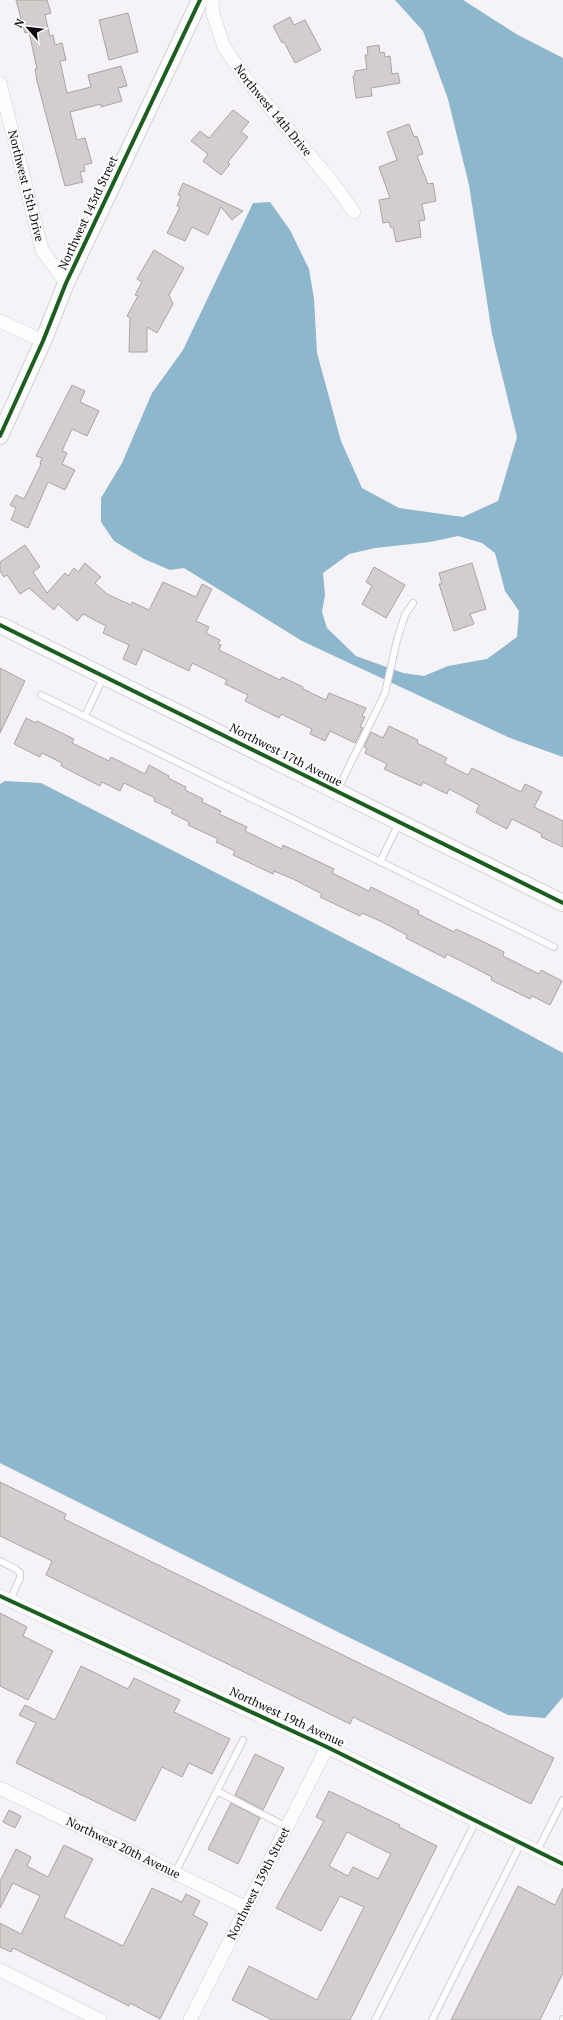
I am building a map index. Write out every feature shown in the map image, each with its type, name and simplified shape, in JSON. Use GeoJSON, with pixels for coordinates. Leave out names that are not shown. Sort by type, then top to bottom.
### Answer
{"type":"FeatureCollection","features":[{"type":"Feature","properties":{"kind":"street","name":"Northwest 143rd Street"},"geometry":{"type":"LineString","coordinates":[[0,436],[43,340],[66,283],[200,0]]}},
{"type":"Feature","properties":{"kind":"street","name":"Northwest 14th Drive"},"geometry":{"type":"LineString","coordinates":[[212,0],[214,14],[224,47],[246,79],[333,183],[354,212]]}},
{"type":"Feature","properties":{"kind":"street","name":"Northwest 15th Drive"},"geometry":{"type":"LineString","coordinates":[[0,83],[42,250],[66,283]]}},
{"type":"Feature","properties":{"kind":"street"},"geometry":{"type":"LineString","coordinates":[[0,321],[43,340]]}},
{"type":"Feature","properties":{"kind":"street","name":"Northwest 17th Avenue"},"geometry":{"type":"LineString","coordinates":[[0,625],[212,728],[336,792],[563,903]]}},
{"type":"Feature","properties":{"kind":"street","name":"Northwest 19th Avenue"},"geometry":{"type":"LineString","coordinates":[[5,1598],[327,1746],[563,1864]]}},
{"type":"Feature","properties":{"kind":"street","name":"Northwest 139th Street"},"geometry":{"type":"LineString","coordinates":[[190,2020],[327,1746]]}},
{"type":"Feature","properties":{"kind":"street","name":"Northwest 20th Avenue"},"geometry":{"type":"LineString","coordinates":[[0,1788],[247,1908]]}},
{"type":"Feature","properties":{"kind":"street"},"geometry":{"type":"LineString","coordinates":[[0,1970],[100,2020]]}},
{"type":"Feature","properties":{"kind":"lane"},"geometry":{"type":"LineString","coordinates":[[336,792],[385,693],[397,640],[405,615],[413,602]]}},
{"type":"Feature","properties":{"kind":"lane"},"geometry":{"type":"LineString","coordinates":[[85,716],[104,676]]}},
{"type":"Feature","properties":{"kind":"lane"},"geometry":{"type":"LineString","coordinates":[[41,695],[554,947]]}},
{"type":"Feature","properties":{"kind":"lane"},"geometry":{"type":"LineString","coordinates":[[380,862],[399,822]]}},
{"type":"Feature","properties":{"kind":"lane"},"geometry":{"type":"LineString","coordinates":[[0,1561],[16,1569],[20,1573],[20,1578],[5,1598]]}},
{"type":"Feature","properties":{"kind":"lane"},"geometry":{"type":"LineString","coordinates":[[175,1873],[243,1740]]}},
{"type":"Feature","properties":{"kind":"lane"},"geometry":{"type":"LineString","coordinates":[[217,1791],[287,1827]]}},
{"type":"Feature","properties":{"kind":"lane"},"geometry":{"type":"LineString","coordinates":[[537,1851],[563,1800]]}},
{"type":"Feature","properties":{"kind":"lane"},"geometry":{"type":"LineString","coordinates":[[375,2020],[476,1821]]}},
{"type":"Feature","properties":{"kind":"lane"},"geometry":{"type":"LineString","coordinates":[[432,2020],[521,1843]]}},
{"type":"Feature","properties":{"kind":"water"},"geometry":{"type":"Polygon","coordinates":[[[395,0],[463,0],[518,35],[563,58],[563,757],[510,738],[302,641],[184,568],[170,570],[144,559],[114,541],[101,522],[101,498],[122,463],[152,393],[183,350],[253,203],[270,202],[290,230],[309,269],[314,299],[317,353],[341,441],[362,488],[399,508],[463,517],[498,501],[517,437],[492,334],[469,185],[448,99],[423,31],[395,0]],[[458,536],[430,542],[375,548],[349,554],[323,573],[325,595],[322,612],[327,628],[356,656],[403,673],[424,676],[448,666],[487,659],[517,637],[519,611],[505,591],[495,553],[482,543],[458,536]]]}},
{"type":"Feature","properties":{"kind":"water"},"geometry":{"type":"Polygon","coordinates":[[[5,781],[41,783],[470,1003],[563,1053],[563,1697],[545,1718],[508,1715],[344,1635],[0,1463],[0,784],[5,781]]]}},
{"type":"Feature","properties":{"kind":"building"},"geometry":{"type":"Polygon","coordinates":[[[16,0],[47,0],[51,13],[45,15],[50,36],[53,35],[55,45],[62,43],[66,60],[60,61],[67,93],[91,87],[88,75],[121,66],[127,86],[118,88],[122,101],[101,107],[101,104],[70,112],[77,140],[85,138],[92,163],[84,165],[85,171],[80,172],[83,182],[65,186],[37,81],[35,69],[37,69],[29,32],[25,33],[16,0]]]}},
{"type":"Feature","properties":{"kind":"building"},"geometry":{"type":"Polygon","coordinates":[[[128,13],[138,52],[109,60],[99,20],[128,13]]]}},
{"type":"Feature","properties":{"kind":"building"},"geometry":{"type":"Polygon","coordinates":[[[290,17],[294,25],[305,20],[321,50],[295,63],[284,42],[282,43],[273,26],[290,17]]]}},
{"type":"Feature","properties":{"kind":"building"},"geometry":{"type":"Polygon","coordinates":[[[379,45],[380,53],[384,52],[385,57],[390,56],[392,74],[398,73],[400,83],[371,88],[372,96],[356,98],[353,76],[355,75],[355,71],[367,69],[365,55],[368,55],[367,47],[379,45]]]}},
{"type":"Feature","properties":{"kind":"building"},"geometry":{"type":"Polygon","coordinates":[[[233,110],[249,122],[241,132],[248,137],[228,162],[230,164],[221,175],[203,161],[208,154],[191,141],[200,131],[209,138],[233,110]]]}},
{"type":"Feature","properties":{"kind":"building"},"geometry":{"type":"Polygon","coordinates":[[[409,124],[414,137],[417,136],[423,154],[417,156],[428,184],[433,183],[436,201],[422,204],[425,220],[419,221],[421,237],[396,242],[393,227],[391,228],[389,222],[383,223],[379,200],[390,198],[379,167],[397,160],[387,132],[409,124]]]}},
{"type":"Feature","properties":{"kind":"building"},"geometry":{"type":"Polygon","coordinates":[[[183,183],[243,211],[232,220],[221,207],[208,235],[192,227],[185,241],[167,233],[180,207],[177,206],[181,196],[178,195],[183,183]]]}},
{"type":"Feature","properties":{"kind":"building"},"geometry":{"type":"Polygon","coordinates":[[[154,250],[184,268],[169,295],[173,304],[157,333],[147,327],[147,352],[129,352],[130,318],[127,316],[138,296],[135,295],[142,282],[137,279],[154,250]]]}},
{"type":"Feature","properties":{"kind":"building"},"geometry":{"type":"Polygon","coordinates":[[[72,385],[85,391],[80,402],[99,411],[87,436],[72,429],[62,451],[67,453],[62,464],[75,470],[65,490],[48,482],[28,528],[11,520],[16,508],[10,505],[16,495],[24,499],[41,464],[42,458],[36,456],[72,385]]]}},
{"type":"Feature","properties":{"kind":"building"},"geometry":{"type":"Polygon","coordinates":[[[25,545],[40,567],[33,572],[47,593],[65,573],[68,576],[74,568],[78,572],[85,563],[101,577],[95,583],[107,594],[131,605],[132,602],[149,610],[163,582],[196,597],[202,584],[212,589],[196,621],[209,627],[206,633],[220,640],[218,644],[221,645],[219,650],[280,680],[282,677],[326,700],[329,693],[366,708],[362,716],[365,717],[360,727],[363,728],[355,743],[330,731],[325,741],[310,734],[312,729],[281,714],[279,718],[245,701],[248,695],[225,684],[227,680],[192,663],[189,671],[143,649],[136,665],[123,659],[129,645],[103,633],[106,626],[83,614],[77,621],[58,604],[54,610],[29,588],[20,594],[7,575],[4,577],[0,571],[0,562],[25,545]]]}},
{"type":"Feature","properties":{"kind":"building"},"geometry":{"type":"Polygon","coordinates":[[[472,563],[486,609],[470,614],[474,624],[454,631],[439,584],[442,584],[439,573],[472,563]]]}},
{"type":"Feature","properties":{"kind":"building"},"geometry":{"type":"Polygon","coordinates":[[[374,567],[405,585],[386,618],[362,604],[372,586],[366,582],[374,567]]]}},
{"type":"Feature","properties":{"kind":"building"},"geometry":{"type":"Polygon","coordinates":[[[0,668],[25,681],[0,733],[0,668]]]}},
{"type":"Feature","properties":{"kind":"building"},"geometry":{"type":"Polygon","coordinates":[[[26,718],[36,723],[37,721],[74,739],[72,743],[109,761],[111,757],[145,774],[149,765],[169,776],[168,778],[186,787],[185,790],[203,799],[202,802],[221,811],[219,814],[247,827],[245,831],[282,849],[283,845],[315,860],[334,869],[332,873],[369,891],[371,887],[419,911],[418,914],[454,932],[456,929],[504,952],[503,956],[539,974],[541,970],[562,981],[550,1005],[532,996],[530,999],[491,980],[492,977],[447,954],[445,958],[406,938],[407,935],[380,921],[362,913],[360,916],[320,897],[322,894],[293,879],[274,871],[273,874],[233,855],[235,851],[216,842],[218,839],[188,825],[189,822],[171,813],[173,810],[154,801],[155,798],[124,783],[120,791],[102,782],[100,786],[61,766],[62,763],[42,753],[40,757],[14,744],[26,718]]]}},
{"type":"Feature","properties":{"kind":"building"},"geometry":{"type":"Polygon","coordinates":[[[389,726],[418,740],[417,743],[447,758],[444,763],[468,775],[472,768],[521,792],[525,784],[542,792],[534,807],[563,821],[563,847],[541,837],[542,834],[512,819],[507,829],[493,822],[476,812],[479,805],[449,789],[447,794],[423,782],[421,786],[384,769],[387,764],[365,753],[367,749],[364,747],[371,732],[383,738],[389,726]]]}},
{"type":"Feature","properties":{"kind":"building"},"geometry":{"type":"Polygon","coordinates":[[[0,1482],[66,1514],[64,1519],[554,1758],[531,1804],[353,1717],[350,1724],[46,1575],[52,1561],[0,1536],[0,1482]]]}},
{"type":"Feature","properties":{"kind":"building"},"geometry":{"type":"Polygon","coordinates":[[[0,1613],[27,1627],[23,1636],[53,1651],[28,1700],[0,1686],[0,1613]]]}},
{"type":"Feature","properties":{"kind":"building"},"geometry":{"type":"Polygon","coordinates":[[[81,1666],[128,1689],[134,1678],[180,1700],[174,1712],[230,1739],[212,1774],[189,1763],[182,1777],[162,1767],[135,1821],[16,1763],[36,1723],[19,1715],[25,1705],[55,1720],[81,1666]]]}},
{"type":"Feature","properties":{"kind":"building"},"geometry":{"type":"Polygon","coordinates":[[[255,1754],[284,1768],[263,1810],[235,1795],[255,1754]]]}},
{"type":"Feature","properties":{"kind":"building"},"geometry":{"type":"Polygon","coordinates":[[[329,1791],[400,1825],[399,1827],[437,1846],[350,2020],[272,2020],[232,2000],[249,1966],[317,2000],[364,1907],[340,1896],[321,1931],[276,1908],[324,1821],[316,1817],[329,1791]],[[347,1832],[329,1866],[348,1876],[353,1867],[378,1879],[391,1854],[347,1832]]]}},
{"type":"Feature","properties":{"kind":"building"},"geometry":{"type":"Polygon","coordinates":[[[231,1803],[260,1818],[238,1864],[208,1849],[231,1803]]]}},
{"type":"Feature","properties":{"kind":"building"},"geometry":{"type":"Polygon","coordinates":[[[9,1810],[21,1816],[15,1828],[3,1822],[9,1810]]]}},
{"type":"Feature","properties":{"kind":"building"},"geometry":{"type":"Polygon","coordinates":[[[64,1845],[93,1859],[64,1917],[123,1946],[152,1888],[182,1902],[186,1894],[200,1901],[193,1915],[208,1923],[160,2019],[130,2003],[129,2006],[13,1948],[11,1952],[0,1947],[0,1923],[21,1934],[40,1896],[13,1883],[0,1908],[0,1881],[16,1849],[31,1857],[27,1866],[48,1877],[64,1845]]]}},
{"type":"Feature","properties":{"kind":"building"},"geometry":{"type":"Polygon","coordinates":[[[518,1886],[555,1905],[563,1888],[563,1973],[540,2020],[451,2020],[518,1886]]]}},
{"type":"Feature","properties":{"kind":"cycle path"},"geometry":{"type":"LineString","coordinates":[[0,436],[43,341],[66,283],[200,0]]}},
{"type":"Feature","properties":{"kind":"cycle path"},"geometry":{"type":"LineString","coordinates":[[0,625],[563,903]]}},
{"type":"Feature","properties":{"kind":"cycle path"},"geometry":{"type":"LineString","coordinates":[[0,1596],[327,1747],[563,1864]]}}]}
